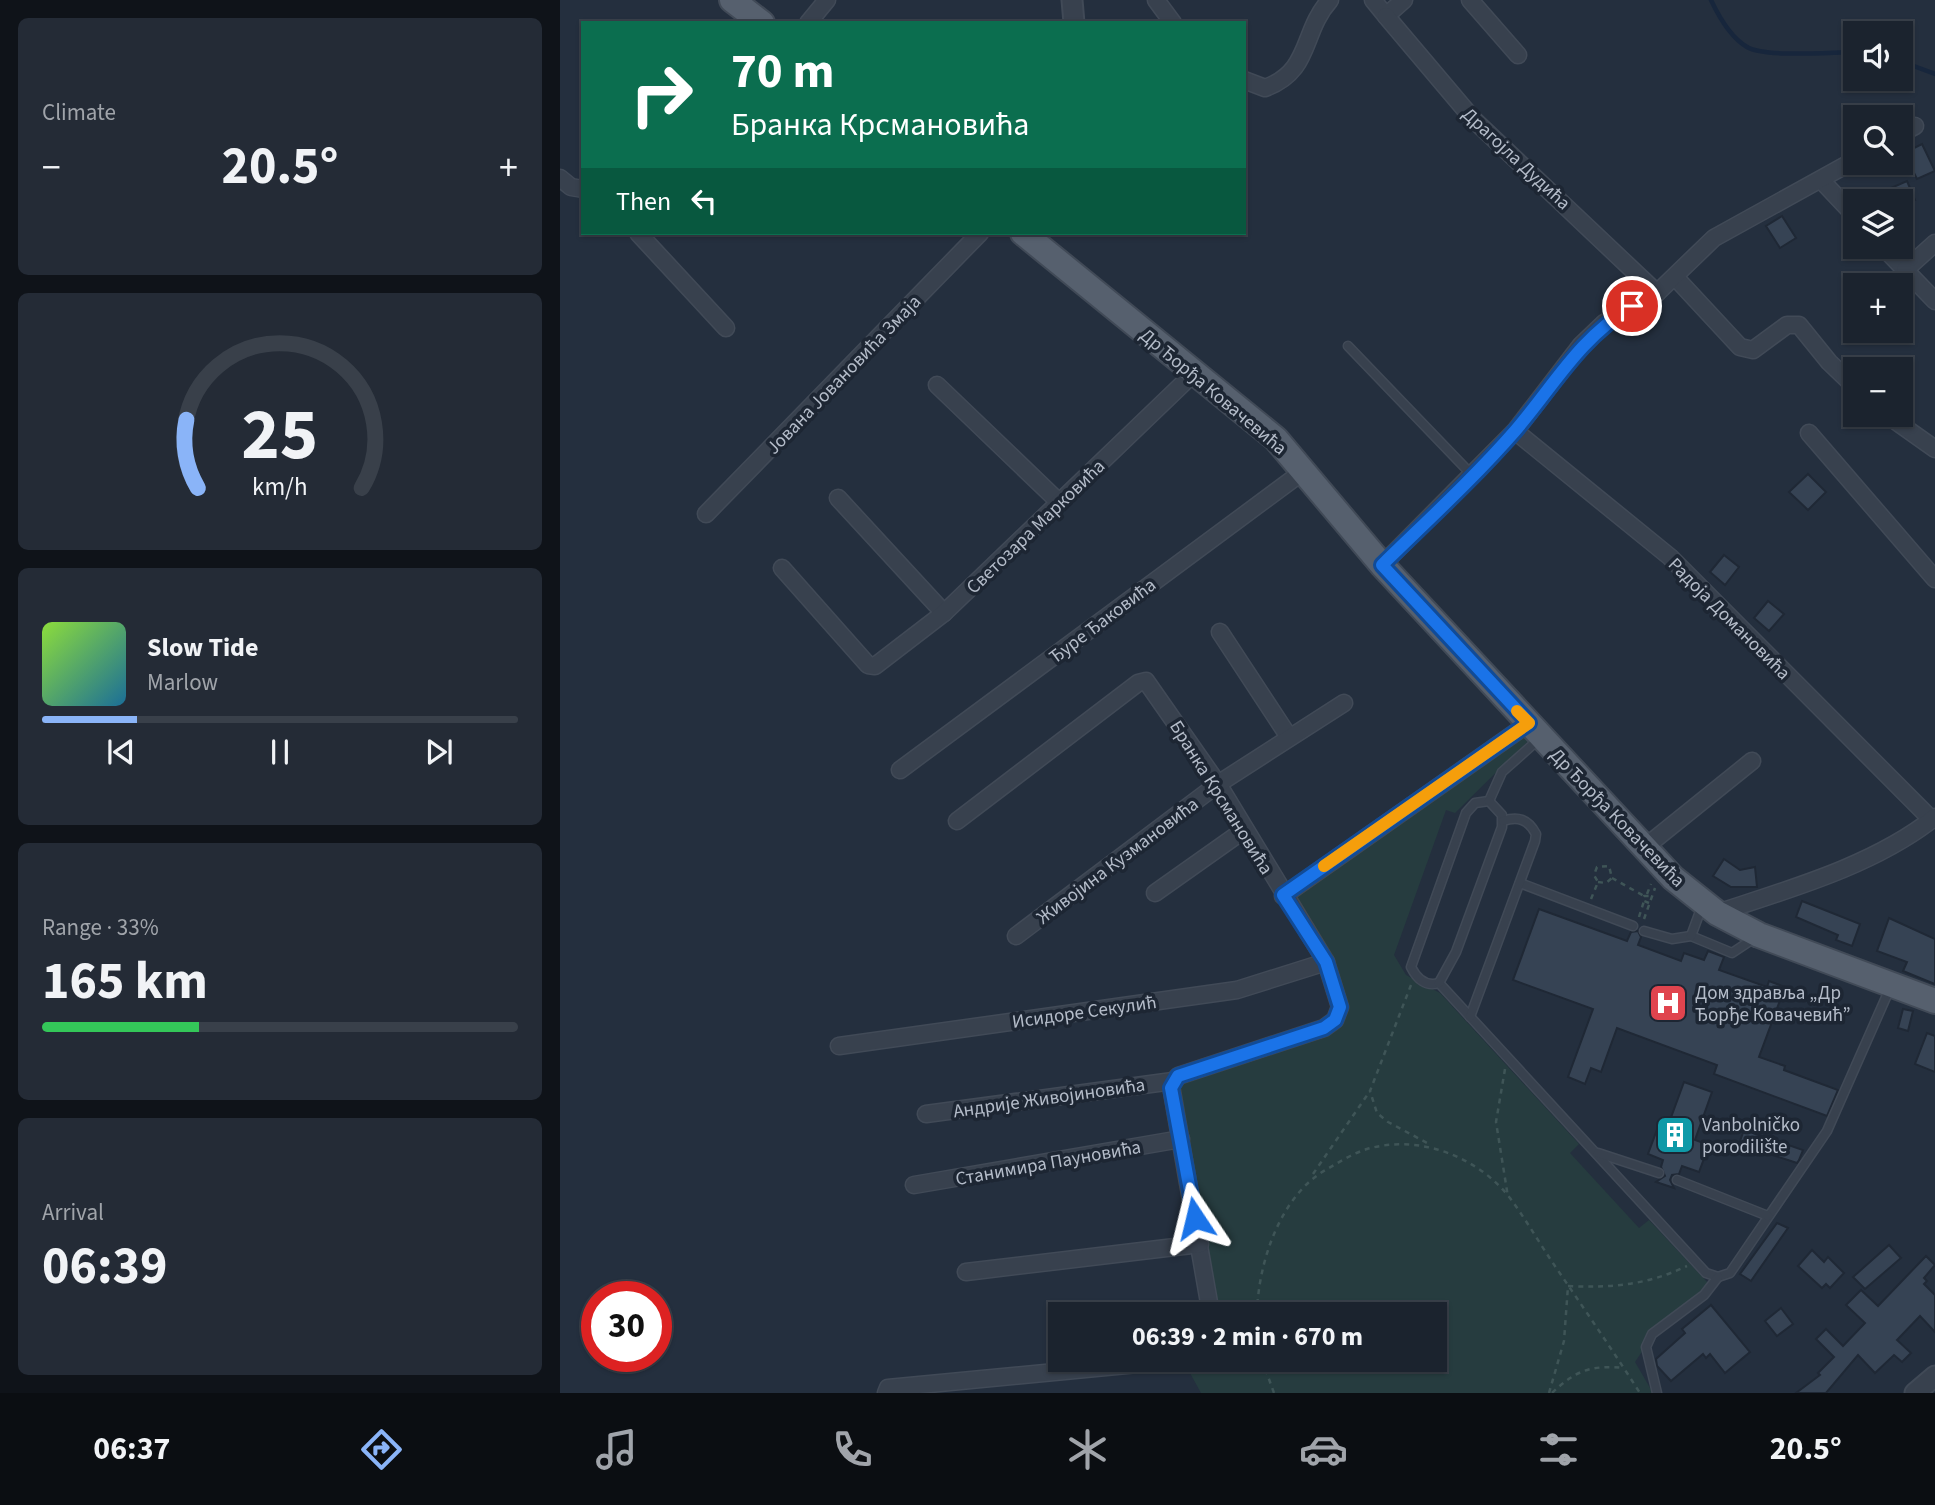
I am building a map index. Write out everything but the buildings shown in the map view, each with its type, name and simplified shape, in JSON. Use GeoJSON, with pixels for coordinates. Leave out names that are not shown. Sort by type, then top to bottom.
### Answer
{"type":"FeatureCollection","features":[{"type":"Feature","properties":{"kind":"main road"},"geometry":{"type":"LineString","coordinates":[[732,0],[759,21]]}},
{"type":"Feature","properties":{"kind":"main road","name":"Др Ђорђа Ковачевића"},"geometry":{"type":"LineString","coordinates":[[1025,235],[1276,439],[1305,470],[1382,565],[1644,848],[1710,908],[1759,935],[1935,1001]]}},
{"type":"Feature","properties":{"kind":"street"},"geometry":{"type":"LineString","coordinates":[[810,21],[827,0]]}},
{"type":"Feature","properties":{"kind":"street"},"geometry":{"type":"LineString","coordinates":[[1072,0],[1074,21]]}},
{"type":"Feature","properties":{"kind":"street"},"geometry":{"type":"LineString","coordinates":[[1156,0],[1172,21]]}},
{"type":"Feature","properties":{"kind":"street"},"geometry":{"type":"LineString","coordinates":[[1246,81],[1265,88],[1287,78],[1309,41],[1316,20],[1330,0]]}},
{"type":"Feature","properties":{"kind":"street","name":"Драгојла Дудића"},"geometry":{"type":"LineString","coordinates":[[1373,0],[1473,119],[1657,293]]}},
{"type":"Feature","properties":{"kind":"street"},"geometry":{"type":"LineString","coordinates":[[1386,16],[1404,0]]}},
{"type":"Feature","properties":{"kind":"street"},"geometry":{"type":"LineString","coordinates":[[1470,0],[1518,55]]}},
{"type":"Feature","properties":{"kind":"street"},"geometry":{"type":"LineString","coordinates":[[1382,565],[1515,431],[1581,345],[1604,323],[1657,293],[1714,238],[1843,167]]}},
{"type":"Feature","properties":{"kind":"street"},"geometry":{"type":"LineString","coordinates":[[560,178],[571,187],[581,189]]}},
{"type":"Feature","properties":{"kind":"street"},"geometry":{"type":"LineString","coordinates":[[1821,180],[1843,203]]}},
{"type":"Feature","properties":{"kind":"street"},"geometry":{"type":"LineString","coordinates":[[640,235],[726,328]]}},
{"type":"Feature","properties":{"kind":"street","name":"Јована Јовановића Змаја"},"geometry":{"type":"LineString","coordinates":[[706,514],[978,235]]}},
{"type":"Feature","properties":{"kind":"street"},"geometry":{"type":"LineString","coordinates":[[1905,270],[1935,243]]}},
{"type":"Feature","properties":{"kind":"street"},"geometry":{"type":"LineString","coordinates":[[1895,259],[1935,301]]}},
{"type":"Feature","properties":{"kind":"street"},"geometry":{"type":"LineString","coordinates":[[1675,277],[1740,347],[1753,350],[1787,324],[1799,325],[1843,375]]}},
{"type":"Feature","properties":{"kind":"street","name":"Светозара Марковића"},"geometry":{"type":"LineString","coordinates":[[782,568],[868,664],[875,666],[944,613],[1194,373]]}},
{"type":"Feature","properties":{"kind":"street"},"geometry":{"type":"LineString","coordinates":[[937,386],[1059,502]]}},
{"type":"Feature","properties":{"kind":"street"},"geometry":{"type":"LineString","coordinates":[[1904,427],[1935,449]]}},
{"type":"Feature","properties":{"kind":"street","name":"Радоја Домановића"},"geometry":{"type":"LineString","coordinates":[[1515,431],[1670,557],[1934,818]]}},
{"type":"Feature","properties":{"kind":"street"},"geometry":{"type":"LineString","coordinates":[[1808,433],[1935,579]]}},
{"type":"Feature","properties":{"kind":"street","name":"Ђуре Ђаковића"},"geometry":{"type":"LineString","coordinates":[[900,770],[1305,470]]}},
{"type":"Feature","properties":{"kind":"street"},"geometry":{"type":"LineString","coordinates":[[838,498],[944,613]]}},
{"type":"Feature","properties":{"kind":"street"},"geometry":{"type":"LineString","coordinates":[[1220,632],[1289,737]]}},
{"type":"Feature","properties":{"kind":"street","name":"Бранка Крсмановића"},"geometry":{"type":"LineString","coordinates":[[957,821],[1138,682],[1146,681],[1217,784],[1326,962],[1340,1007],[1335,1020],[1324,1028],[1178,1076],[1173,1081]]}},
{"type":"Feature","properties":{"kind":"street","name":"Живојина Кузмановића"},"geometry":{"type":"LineString","coordinates":[[1016,936],[1217,784],[1344,703]]}},
{"type":"Feature","properties":{"kind":"street"},"geometry":{"type":"LineString","coordinates":[[1283,895],[1535,730]]}},
{"type":"Feature","properties":{"kind":"street"},"geometry":{"type":"LineString","coordinates":[[1644,848],[1752,761]]}},
{"type":"Feature","properties":{"kind":"street"},"geometry":{"type":"LineString","coordinates":[[1710,908],[1809,882],[1891,847],[1934,818]]}},
{"type":"Feature","properties":{"kind":"street"},"geometry":{"type":"LineString","coordinates":[[1155,893],[1244,830]]}},
{"type":"Feature","properties":{"kind":"street","name":"Исидоре Секулић"},"geometry":{"type":"LineString","coordinates":[[839,1046],[1237,990],[1326,962]]}},
{"type":"Feature","properties":{"kind":"street"},"geometry":{"type":"LineString","coordinates":[[1173,1081],[1171,1088],[1209,1302]]}},
{"type":"Feature","properties":{"kind":"street","name":"Андрије Живојиновића"},"geometry":{"type":"LineString","coordinates":[[926,1114],[1173,1081]]}},
{"type":"Feature","properties":{"kind":"street","name":"Станимира Пауновића"},"geometry":{"type":"LineString","coordinates":[[914,1185],[1181,1139]]}},
{"type":"Feature","properties":{"kind":"street"},"geometry":{"type":"LineString","coordinates":[[966,1272],[1200,1244]]}},
{"type":"Feature","properties":{"kind":"street"},"geometry":{"type":"LineString","coordinates":[[886,1393],[888,1388],[1013,1385],[1099,1372]]}},
{"type":"Feature","properties":{"kind":"street"},"geometry":{"type":"LineString","coordinates":[[1915,1393],[1935,1376]]}},
{"type":"Feature","properties":{"kind":"lane"},"geometry":{"type":"LineString","coordinates":[[1348,346],[1472,475]]}},
{"type":"Feature","properties":{"kind":"lane"},"geometry":{"type":"LineString","coordinates":[[1489,801],[1502,772],[1535,730]]}},
{"type":"Feature","properties":{"kind":"lane"},"geometry":{"type":"LineString","coordinates":[[1440,983],[1456,952],[1503,821],[1497,807],[1489,801],[1475,803],[1462,821],[1411,960],[1415,975],[1425,983],[1440,983],[1706,1273],[1718,1277]]}},
{"type":"Feature","properties":{"kind":"lane"},"geometry":{"type":"LineString","coordinates":[[1470,1017],[1536,834],[1532,827],[1520,818],[1503,821]]}},
{"type":"Feature","properties":{"kind":"lane"},"geometry":{"type":"LineString","coordinates":[[1520,883],[1633,926]]}},
{"type":"Feature","properties":{"kind":"lane"},"geometry":{"type":"LineString","coordinates":[[1691,936],[1710,908]]}},
{"type":"Feature","properties":{"kind":"lane"},"geometry":{"type":"LineString","coordinates":[[1644,931],[1672,939],[1691,936],[1732,953],[1759,935]]}},
{"type":"Feature","properties":{"kind":"lane"},"geometry":{"type":"LineString","coordinates":[[1657,1393],[1646,1347],[1652,1334],[1704,1295],[1718,1277],[1730,1273],[1826,1131],[1892,984]]}},
{"type":"Feature","properties":{"kind":"lane"},"geometry":{"type":"LineString","coordinates":[[1595,1153],[1658,1173]]}},
{"type":"Feature","properties":{"kind":"lane"},"geometry":{"type":"LineString","coordinates":[[1677,1180],[1768,1216]]}},
{"type":"Feature","properties":{"kind":"path"},"geometry":{"type":"LineString","coordinates":[[1598,882],[1594,875],[1601,864],[1612,869],[1612,878]]}},
{"type":"Feature","properties":{"kind":"path"},"geometry":{"type":"LineString","coordinates":[[1598,882],[1606,883],[1612,878]]}},
{"type":"Feature","properties":{"kind":"path"},"geometry":{"type":"LineString","coordinates":[[1612,878],[1649,903]]}},
{"type":"Feature","properties":{"kind":"path"},"geometry":{"type":"LineString","coordinates":[[1586,909],[1598,882]]}},
{"type":"Feature","properties":{"kind":"path"},"geometry":{"type":"LineString","coordinates":[[1644,898],[1652,896],[1644,919]]}},
{"type":"Feature","properties":{"kind":"path"},"geometry":{"type":"LineString","coordinates":[[1639,917],[1644,898]]}},
{"type":"Feature","properties":{"kind":"path"},"geometry":{"type":"LineString","coordinates":[[1257,1302],[1269,1247],[1295,1197],[1370,1091],[1415,975]]}},
{"type":"Feature","properties":{"kind":"path"},"geometry":{"type":"LineString","coordinates":[[1507,1057],[1496,1122],[1508,1197]]}},
{"type":"Feature","properties":{"kind":"path"},"geometry":{"type":"LineString","coordinates":[[1370,1091],[1377,1113],[1388,1122],[1471,1164],[1508,1197],[1640,1393]]}},
{"type":"Feature","properties":{"kind":"path"},"geometry":{"type":"LineString","coordinates":[[1311,1177],[1366,1150],[1387,1146],[1433,1147]]}},
{"type":"Feature","properties":{"kind":"path"},"geometry":{"type":"LineString","coordinates":[[1569,1286],[1600,1288],[1648,1283],[1696,1262]]}},
{"type":"Feature","properties":{"kind":"path"},"geometry":{"type":"LineString","coordinates":[[1550,1393],[1563,1341],[1569,1286]]}},
{"type":"Feature","properties":{"kind":"path"},"geometry":{"type":"LineString","coordinates":[[1550,1393],[1575,1372],[1587,1367],[1624,1368]]}},
{"type":"Feature","properties":{"kind":"path"},"geometry":{"type":"LineString","coordinates":[[1266,1372],[1274,1393]]}},
{"type":"Feature","properties":{"kind":"green space"},"geometry":{"type":"Polygon","coordinates":[[[1527,731],[1532,737],[1455,813],[1446,810],[1394,955],[1406,975],[1440,993],[1579,1144],[1570,1153],[1639,1228],[1649,1220],[1708,1283],[1643,1350],[1635,1362],[1653,1393],[1201,1393],[1189,1372],[1447,1372],[1447,1302],[1216,1302],[1178,1092],[1184,1080],[1331,1032],[1342,1024],[1347,1011],[1290,899],[1527,731]]]}},
{"type":"Feature","properties":{"kind":"waterway"},"geometry":{"type":"LineString","coordinates":[[1711,0],[1730,32],[1747,47],[1783,53],[1843,52]]}},
{"type":"Feature","properties":{"kind":"waterway"},"geometry":{"type":"LineString","coordinates":[[1913,66],[1935,74]]}},
{"type":"Feature","properties":{"kind":"slow traffic"},"geometry":{"type":"LineString","coordinates":[[1324,866],[1529,723],[1517,711]]}},
{"type":"Feature","properties":{"kind":"place","name":"Дом здравља „Др Ђорђе Ковачевић”"},"geometry":{"type":"Point","coordinates":[1668,1003]}},
{"type":"Feature","properties":{"kind":"place","name":"Vanbolničko porodilište"},"geometry":{"type":"Point","coordinates":[1675,1135]}},
{"type":"Feature","properties":{"kind":"route"},"geometry":{"type":"LineString","coordinates":[[1195,1218],[1171,1088],[1173,1081],[1178,1076],[1324,1028],[1339,1015],[1340,1007],[1326,962],[1283,895],[1529,723],[1382,565],[1515,431],[1581,345],[1604,323],[1632,306]]}}]}
